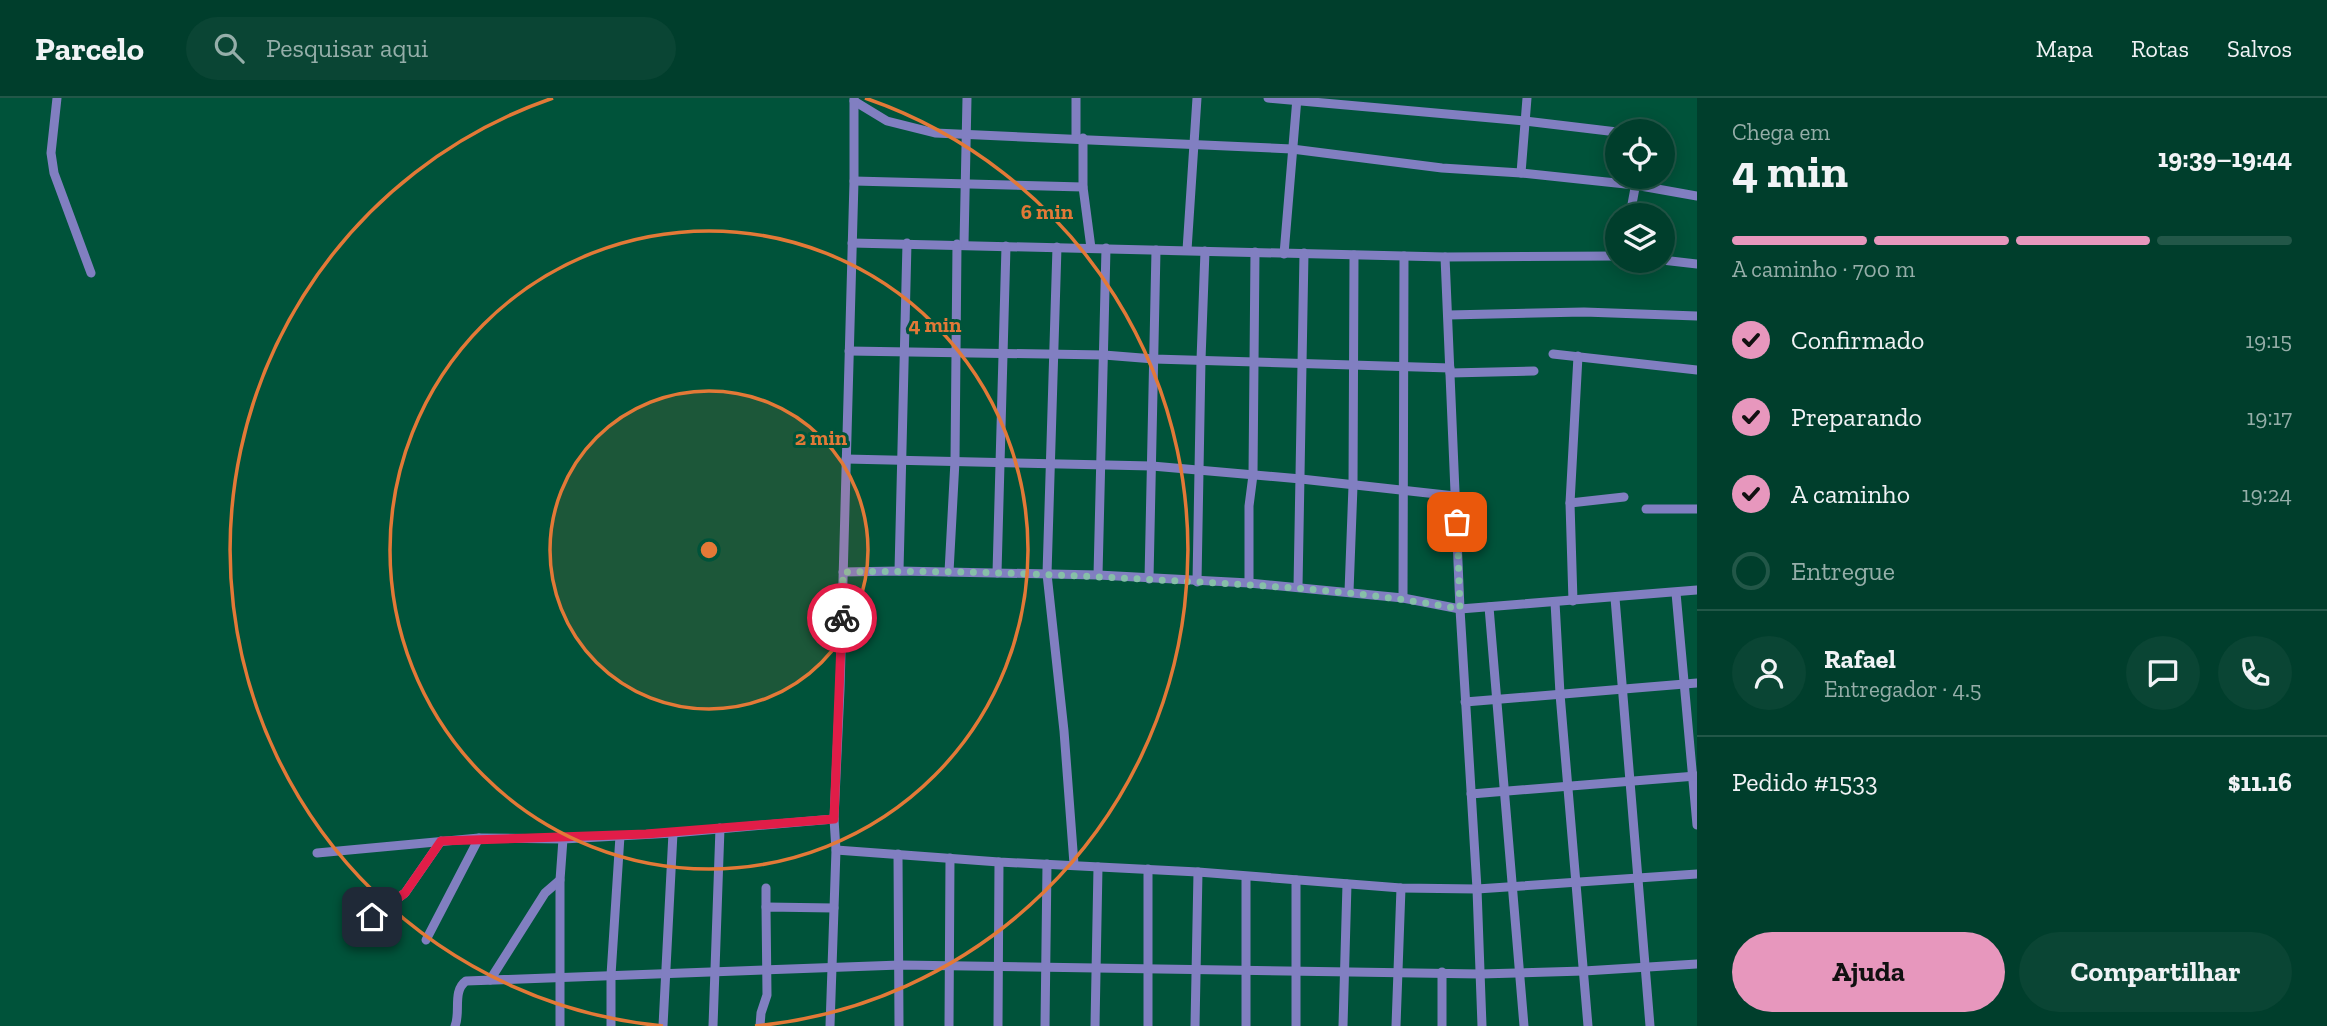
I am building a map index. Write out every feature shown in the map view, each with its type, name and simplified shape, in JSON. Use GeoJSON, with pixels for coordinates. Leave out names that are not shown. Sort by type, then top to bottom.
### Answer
{"type":"FeatureCollection","features":[{"type":"Feature","properties":{"kind":"street"},"geometry":{"type":"LineString","coordinates":[[57,98],[51,153],[54,173],[91,273]]}},
{"type":"Feature","properties":{"kind":"street"},"geometry":{"type":"LineString","coordinates":[[949,572],[955,353],[966,184],[967,98]]}},
{"type":"Feature","properties":{"kind":"street"},"geometry":{"type":"LineString","coordinates":[[1076,98],[1091,248]]}},
{"type":"Feature","properties":{"kind":"street"},"geometry":{"type":"LineString","coordinates":[[1187,250],[1197,98]]}},
{"type":"Feature","properties":{"kind":"street"},"geometry":{"type":"LineString","coordinates":[[1268,98],[1605,131]]}},
{"type":"Feature","properties":{"kind":"street"},"geometry":{"type":"LineString","coordinates":[[1521,173],[1527,98]]}},
{"type":"Feature","properties":{"kind":"street"},"geometry":{"type":"LineString","coordinates":[[854,99],[887,121],[935,133],[1292,149],[1442,168],[1605,179]]}},
{"type":"Feature","properties":{"kind":"street"},"geometry":{"type":"LineString","coordinates":[[830,1026],[836,850],[834,819],[855,181],[854,99]]}},
{"type":"Feature","properties":{"kind":"street"},"geometry":{"type":"LineString","coordinates":[[1284,254],[1297,99]]}},
{"type":"Feature","properties":{"kind":"street"},"geometry":{"type":"LineString","coordinates":[[855,181],[1083,187]]}},
{"type":"Feature","properties":{"kind":"street"},"geometry":{"type":"LineString","coordinates":[[1669,189],[1697,196]]}},
{"type":"Feature","properties":{"kind":"street"},"geometry":{"type":"LineString","coordinates":[[852,243],[1445,257],[1605,256]]}},
{"type":"Feature","properties":{"kind":"street"},"geometry":{"type":"LineString","coordinates":[[900,571],[907,243]]}},
{"type":"Feature","properties":{"kind":"street"},"geometry":{"type":"LineString","coordinates":[[997,573],[1006,246]]}},
{"type":"Feature","properties":{"kind":"street"},"geometry":{"type":"LineString","coordinates":[[1057,247],[1047,574],[1064,731],[1074,864]]}},
{"type":"Feature","properties":{"kind":"street"},"geometry":{"type":"LineString","coordinates":[[1098,575],[1106,248]]}},
{"type":"Feature","properties":{"kind":"street"},"geometry":{"type":"LineString","coordinates":[[1149,579],[1156,250]]}},
{"type":"Feature","properties":{"kind":"street"},"geometry":{"type":"LineString","coordinates":[[1197,582],[1200,360],[1205,251]]}},
{"type":"Feature","properties":{"kind":"street"},"geometry":{"type":"LineString","coordinates":[[1249,583],[1255,252]]}},
{"type":"Feature","properties":{"kind":"street"},"geometry":{"type":"LineString","coordinates":[[1298,587],[1304,253]]}},
{"type":"Feature","properties":{"kind":"street"},"geometry":{"type":"LineString","coordinates":[[1349,592],[1353,486],[1354,254]]}},
{"type":"Feature","properties":{"kind":"street"},"geometry":{"type":"LineString","coordinates":[[1403,598],[1404,256]]}},
{"type":"Feature","properties":{"kind":"street"},"geometry":{"type":"LineString","coordinates":[[1445,257],[1482,1026]]}},
{"type":"Feature","properties":{"kind":"street"},"geometry":{"type":"LineString","coordinates":[[1675,261],[1697,264]]}},
{"type":"Feature","properties":{"kind":"street"},"geometry":{"type":"LineString","coordinates":[[1448,315],[1584,312],[1697,316]]}},
{"type":"Feature","properties":{"kind":"street"},"geometry":{"type":"LineString","coordinates":[[849,351],[1104,355],[1154,359],[1534,371]]}},
{"type":"Feature","properties":{"kind":"street"},"geometry":{"type":"LineString","coordinates":[[1553,354],[1697,370]]}},
{"type":"Feature","properties":{"kind":"street"},"geometry":{"type":"LineString","coordinates":[[1573,601],[1570,503],[1578,356]]}},
{"type":"Feature","properties":{"kind":"street"},"geometry":{"type":"LineString","coordinates":[[846,459],[1152,466],[1455,496]]}},
{"type":"Feature","properties":{"kind":"street"},"geometry":{"type":"LineString","coordinates":[[1570,503],[1624,497]]}},
{"type":"Feature","properties":{"kind":"street"},"geometry":{"type":"LineString","coordinates":[[1646,509],[1697,509]]}},
{"type":"Feature","properties":{"kind":"street"},"geometry":{"type":"LineString","coordinates":[[843,572],[1098,575],[1249,583],[1403,598],[1460,609],[1697,590]]}},
{"type":"Feature","properties":{"kind":"street"},"geometry":{"type":"LineString","coordinates":[[1676,593],[1695,776],[1697,825]]}},
{"type":"Feature","properties":{"kind":"street"},"geometry":{"type":"LineString","coordinates":[[1615,598],[1650,1026]]}},
{"type":"Feature","properties":{"kind":"street"},"geometry":{"type":"LineString","coordinates":[[1555,602],[1560,694],[1588,1026]]}},
{"type":"Feature","properties":{"kind":"street"},"geometry":{"type":"LineString","coordinates":[[1489,607],[1524,1026]]}},
{"type":"Feature","properties":{"kind":"street"},"geometry":{"type":"LineString","coordinates":[[1465,702],[1697,683]]}},
{"type":"Feature","properties":{"kind":"street"},"geometry":{"type":"LineString","coordinates":[[1471,794],[1695,776]]}},
{"type":"Feature","properties":{"kind":"street"},"geometry":{"type":"LineString","coordinates":[[317,853],[479,838],[563,839],[620,836],[834,819]]}},
{"type":"Feature","properties":{"kind":"street"},"geometry":{"type":"LineString","coordinates":[[713,1026],[720,828]]}},
{"type":"Feature","properties":{"kind":"street"},"geometry":{"type":"LineString","coordinates":[[663,1026],[673,833]]}},
{"type":"Feature","properties":{"kind":"street"},"geometry":{"type":"LineString","coordinates":[[611,1026],[611,975],[620,836]]}},
{"type":"Feature","properties":{"kind":"street"},"geometry":{"type":"LineString","coordinates":[[426,940],[479,838]]}},
{"type":"Feature","properties":{"kind":"street"},"geometry":{"type":"LineString","coordinates":[[560,1026],[563,839]]}},
{"type":"Feature","properties":{"kind":"street"},"geometry":{"type":"LineString","coordinates":[[372,917],[405,893],[441,841]]}},
{"type":"Feature","properties":{"kind":"street"},"geometry":{"type":"LineString","coordinates":[[836,850],[1198,872],[1401,888],[1477,890],[1697,874]]}},
{"type":"Feature","properties":{"kind":"street"},"geometry":{"type":"LineString","coordinates":[[898,854],[899,1026]]}},
{"type":"Feature","properties":{"kind":"street"},"geometry":{"type":"LineString","coordinates":[[949,1026],[950,858]]}},
{"type":"Feature","properties":{"kind":"street"},"geometry":{"type":"LineString","coordinates":[[998,1026],[999,862]]}},
{"type":"Feature","properties":{"kind":"street"},"geometry":{"type":"LineString","coordinates":[[1045,1026],[1047,864]]}},
{"type":"Feature","properties":{"kind":"street"},"geometry":{"type":"LineString","coordinates":[[1095,1026],[1098,867]]}},
{"type":"Feature","properties":{"kind":"street"},"geometry":{"type":"LineString","coordinates":[[1148,869],[1148,1026]]}},
{"type":"Feature","properties":{"kind":"street"},"geometry":{"type":"LineString","coordinates":[[1195,1026],[1198,872]]}},
{"type":"Feature","properties":{"kind":"street"},"geometry":{"type":"LineString","coordinates":[[1246,877],[1246,1026]]}},
{"type":"Feature","properties":{"kind":"street"},"geometry":{"type":"LineString","coordinates":[[490,980],[545,893],[561,880]]}},
{"type":"Feature","properties":{"kind":"street"},"geometry":{"type":"LineString","coordinates":[[1296,880],[1296,1026]]}},
{"type":"Feature","properties":{"kind":"street"},"geometry":{"type":"LineString","coordinates":[[1343,1026],[1347,884]]}},
{"type":"Feature","properties":{"kind":"street"},"geometry":{"type":"LineString","coordinates":[[760,1026],[767,996],[766,888]]}},
{"type":"Feature","properties":{"kind":"street"},"geometry":{"type":"LineString","coordinates":[[1396,1026],[1401,888]]}},
{"type":"Feature","properties":{"kind":"street"},"geometry":{"type":"LineString","coordinates":[[766,907],[834,908]]}},
{"type":"Feature","properties":{"kind":"street"},"geometry":{"type":"LineString","coordinates":[[456,1026],[458,996],[461,984],[466,981],[900,965],[1480,974],[1697,964]]}},
{"type":"Feature","properties":{"kind":"street"},"geometry":{"type":"LineString","coordinates":[[1442,972],[1443,1026]]}},
{"type":"Feature","properties":{"kind":"way so far"},"geometry":{"type":"LineString","coordinates":[[842,618],[843,572],[900,571],[1098,575],[1249,583],[1403,598],[1460,609],[1457,522]]}},
{"type":"Feature","properties":{"kind":"route"},"geometry":{"type":"LineString","coordinates":[[372,917],[405,893],[441,841],[479,838],[563,839],[673,833],[834,819],[842,618]]}}]}
